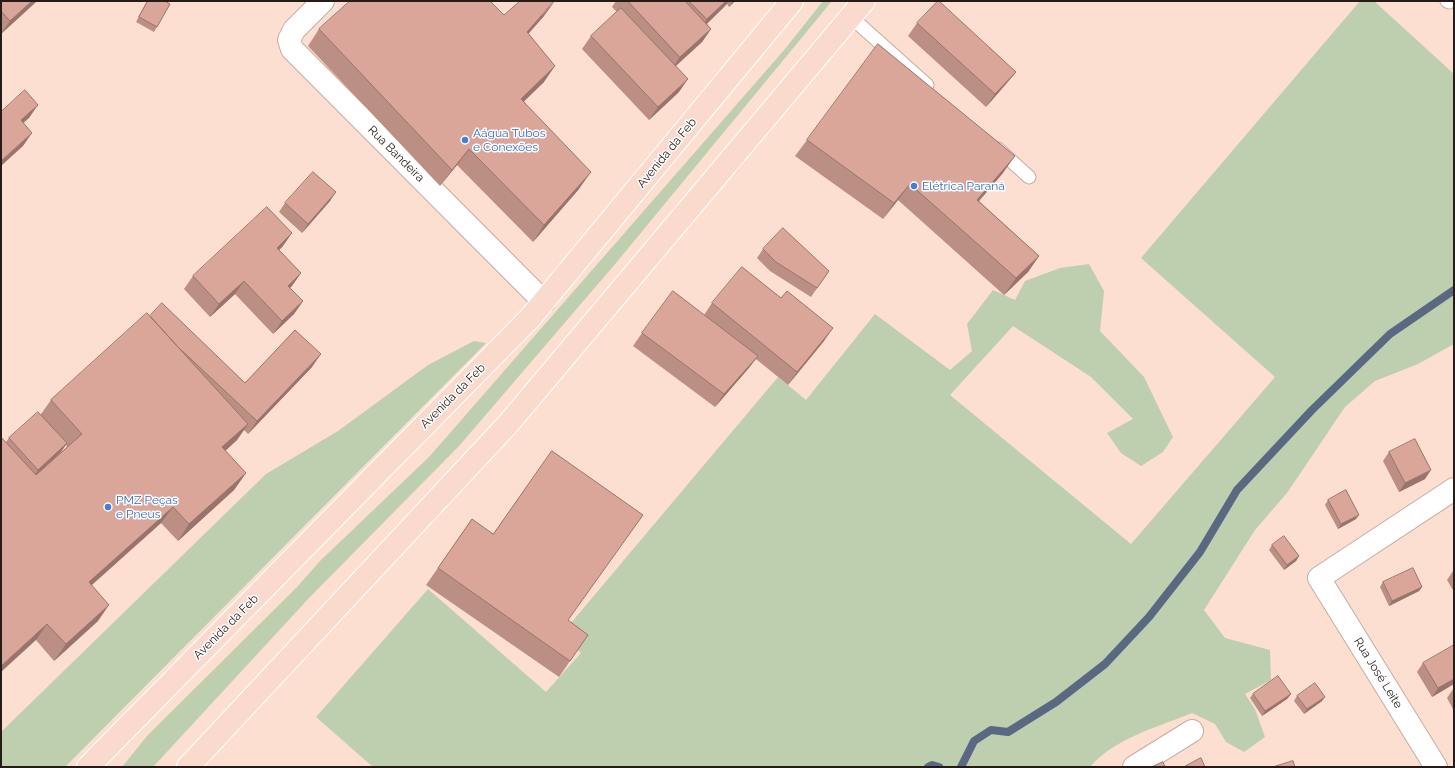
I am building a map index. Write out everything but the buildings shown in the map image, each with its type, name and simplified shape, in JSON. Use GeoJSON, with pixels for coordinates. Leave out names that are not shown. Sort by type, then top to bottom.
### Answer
{"type":"FeatureCollection","features":[{"type":"Feature","properties":{"kind":"main road","name":"Avenida da Feb"},"geometry":{"type":"LineString","coordinates":[[88,767],[544,302],[792,1]]}},
{"type":"Feature","properties":{"kind":"main road"},"geometry":{"type":"LineString","coordinates":[[188,767],[508,424],[858,9]]}},
{"type":"Feature","properties":{"kind":"street","name":"Rua Bandeira"},"geometry":{"type":"LineString","coordinates":[[323,1],[294,30],[289,40],[292,48],[544,302]]}},
{"type":"Feature","properties":{"kind":"street","name":"Rua José Leite"},"geometry":{"type":"LineString","coordinates":[[1436,767],[1319,578],[1454,489]]}},
{"type":"Feature","properties":{"kind":"street"},"geometry":{"type":"LineString","coordinates":[[1134,767],[1192,731]]}},
{"type":"Feature","properties":{"kind":"lane"},"geometry":{"type":"LineString","coordinates":[[858,9],[934,92]]}},
{"type":"Feature","properties":{"kind":"lane"},"geometry":{"type":"LineString","coordinates":[[987,140],[1029,177]]}},
{"type":"Feature","properties":{"kind":"green space"},"geometry":{"type":"Polygon","coordinates":[[[823,1],[832,1],[616,263],[459,446],[309,598],[153,767],[122,767],[147,736],[297,587],[320,561],[429,457],[785,49],[823,1]]]}},
{"type":"Feature","properties":{"kind":"green space"},"geometry":{"type":"Polygon","coordinates":[[[1360,1],[1374,1],[1454,74],[1454,344],[1418,364],[1375,381],[1345,407],[1287,493],[1255,530],[1204,610],[1225,638],[1270,650],[1271,680],[1245,694],[1255,709],[1265,737],[1244,752],[1226,742],[1215,724],[1192,713],[1152,728],[1124,741],[1100,757],[1090,767],[373,767],[316,717],[428,589],[546,692],[581,653],[560,636],[778,377],[806,400],[875,314],[950,370],[972,351],[967,324],[993,290],[1015,300],[1025,281],[1060,268],[1089,264],[1104,291],[1100,331],[1144,377],[1173,437],[1163,452],[1141,466],[1121,453],[1107,433],[1133,419],[1091,377],[1013,326],[950,395],[1131,544],[1275,377],[1141,258],[1360,1]]]}},
{"type":"Feature","properties":{"kind":"green space"},"geometry":{"type":"Polygon","coordinates":[[[474,341],[486,343],[65,767],[1,767],[1,732],[266,474],[338,431],[428,365],[474,341]]]}},
{"type":"Feature","properties":{"kind":"waterway"},"geometry":{"type":"LineString","coordinates":[[961,767],[974,741],[991,730],[1008,732],[1056,702],[1105,664],[1149,617],[1200,552],[1237,490],[1312,410],[1390,334],[1454,290]]}},
{"type":"Feature","properties":{"kind":"waterway"},"geometry":{"type":"LineString","coordinates":[[928,767],[932,765],[939,767]]}},
{"type":"Feature","properties":{"kind":"place","name":"Aágua Tubos e Conexões"},"geometry":{"type":"Point","coordinates":[465,140]}},
{"type":"Feature","properties":{"kind":"place","name":"Elétrica Paraná"},"geometry":{"type":"Point","coordinates":[914,186]}},
{"type":"Feature","properties":{"kind":"place","name":"PMZ Peças e Pneus"},"geometry":{"type":"Point","coordinates":[108,507]}}]}
